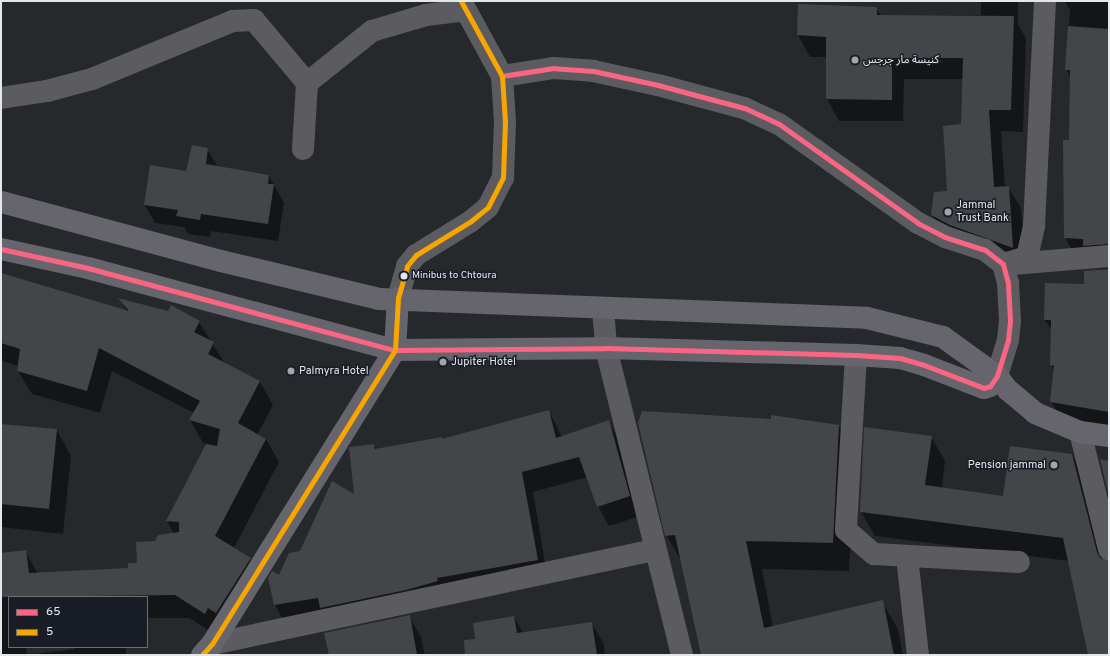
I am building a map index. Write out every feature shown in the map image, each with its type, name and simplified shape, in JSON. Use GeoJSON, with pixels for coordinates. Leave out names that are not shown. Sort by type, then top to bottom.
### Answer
{"type":"FeatureCollection","features":[{"type":"Feature","properties":{"kind":"main road"},"geometry":{"type":"LineString","coordinates":[[1,202],[297,280],[380,299],[398,298],[603,310],[867,318],[943,337],[998,376],[1008,390],[1035,413],[1080,432],[1109,436]]}},
{"type":"Feature","properties":{"kind":"main road"},"geometry":{"type":"LineString","coordinates":[[1,249],[88,268],[395,350],[606,348],[856,354],[900,358],[924,365],[984,388],[990,386],[998,376]]}},
{"type":"Feature","properties":{"kind":"main road"},"geometry":{"type":"LineString","coordinates":[[207,650],[395,350],[398,298]]}},
{"type":"Feature","properties":{"kind":"street"},"geometry":{"type":"LineString","coordinates":[[1003,264],[1027,257],[1034,226],[1045,1]]}},
{"type":"Feature","properties":{"kind":"street"},"geometry":{"type":"LineString","coordinates":[[308,84],[372,31],[463,6],[502,76],[505,122],[503,178],[488,207],[471,220],[416,255],[407,266],[398,298]]}},
{"type":"Feature","properties":{"kind":"street"},"geometry":{"type":"LineString","coordinates":[[1,98],[47,91],[92,79],[233,21],[254,20],[308,84],[303,149]]}},
{"type":"Feature","properties":{"kind":"street"},"geometry":{"type":"LineString","coordinates":[[502,76],[573,67],[658,85],[744,108],[779,124],[811,144],[918,223],[946,236],[985,250],[1003,264],[1008,283],[1010,321],[1008,340],[998,376]]}},
{"type":"Feature","properties":{"kind":"street"},"geometry":{"type":"LineString","coordinates":[[1003,264],[1109,256]]}},
{"type":"Feature","properties":{"kind":"street"},"geometry":{"type":"LineString","coordinates":[[603,310],[606,348],[654,550],[682,655]]}},
{"type":"Feature","properties":{"kind":"street"},"geometry":{"type":"LineString","coordinates":[[856,354],[846,530],[874,554],[1019,562]]}},
{"type":"Feature","properties":{"kind":"street"},"geometry":{"type":"LineString","coordinates":[[1080,432],[1109,549]]}},
{"type":"Feature","properties":{"kind":"street"},"geometry":{"type":"LineString","coordinates":[[207,650],[654,550]]}},
{"type":"Feature","properties":{"kind":"street"},"geometry":{"type":"LineString","coordinates":[[907,557],[918,655]]}},
{"type":"Feature","properties":{"kind":"building"},"geometry":{"type":"Polygon","coordinates":[[[798,4],[877,7],[877,15],[1014,16],[1011,110],[989,110],[994,187],[1009,186],[1013,248],[950,225],[931,215],[934,192],[947,191],[943,126],[961,124],[963,58],[892,58],[892,100],[826,99],[826,37],[797,35],[798,4]]]}},
{"type":"Feature","properties":{"kind":"building"},"geometry":{"type":"Polygon","coordinates":[[[1068,26],[1109,29],[1109,244],[1083,246],[1083,239],[1064,238],[1063,140],[1069,140],[1070,70],[1065,70],[1068,26]]]}},
{"type":"Feature","properties":{"kind":"building"},"geometry":{"type":"Polygon","coordinates":[[[192,145],[208,148],[206,164],[269,175],[268,184],[274,184],[268,224],[201,214],[200,220],[176,216],[178,210],[144,205],[150,165],[186,171],[192,145]]]}},
{"type":"Feature","properties":{"kind":"building"},"geometry":{"type":"Polygon","coordinates":[[[1109,269],[1109,412],[1050,402],[1054,366],[1050,365],[1051,320],[1044,320],[1045,283],[1084,284],[1084,271],[1109,269]]]}},
{"type":"Feature","properties":{"kind":"building"},"geometry":{"type":"Polygon","coordinates":[[[1,273],[129,311],[118,298],[168,311],[171,305],[200,321],[194,332],[214,342],[208,354],[260,381],[238,423],[266,439],[215,536],[251,558],[216,613],[208,608],[205,614],[175,595],[1,597],[1,553],[26,550],[29,573],[128,568],[128,563],[137,563],[136,542],[155,541],[158,535],[179,532],[179,522],[166,521],[206,444],[217,446],[220,429],[189,420],[200,401],[99,348],[87,391],[17,371],[20,349],[1,343],[1,273]]]}},
{"type":"Feature","properties":{"kind":"building"},"geometry":{"type":"Polygon","coordinates":[[[549,410],[556,438],[609,420],[630,496],[597,507],[579,457],[522,472],[538,560],[437,578],[438,581],[406,590],[320,608],[318,598],[274,605],[268,578],[272,571],[279,575],[289,553],[300,551],[332,481],[354,494],[349,447],[374,444],[375,449],[442,437],[442,439],[549,410]]]}},
{"type":"Feature","properties":{"kind":"building"},"geometry":{"type":"Polygon","coordinates":[[[642,411],[771,419],[771,415],[839,425],[833,543],[746,541],[764,628],[883,600],[894,655],[701,655],[675,535],[665,536],[638,423],[642,411]]]}},
{"type":"Feature","properties":{"kind":"building"},"geometry":{"type":"Polygon","coordinates":[[[1,424],[57,429],[49,509],[1,504],[1,424]]]}},
{"type":"Feature","properties":{"kind":"building"},"geometry":{"type":"Polygon","coordinates":[[[864,427],[932,436],[925,485],[1003,496],[1010,446],[1072,454],[1097,552],[1100,558],[1109,561],[1109,655],[1088,655],[1063,538],[860,512],[864,427]]]}},
{"type":"Feature","properties":{"kind":"building"},"geometry":{"type":"Polygon","coordinates":[[[1100,459],[1109,461],[1109,497],[1100,459]]]}},
{"type":"Feature","properties":{"kind":"building"},"geometry":{"type":"Polygon","coordinates":[[[410,615],[417,655],[329,655],[324,633],[410,615]]]}},
{"type":"Feature","properties":{"kind":"building"},"geometry":{"type":"Polygon","coordinates":[[[514,616],[517,633],[592,622],[597,655],[465,655],[464,640],[475,639],[473,623],[514,616]]]}},
{"type":"Feature","properties":{"kind":"transit line","name":"5"},"geometry":{"type":"LineString","coordinates":[[202,655],[212,644],[395,350],[398,298],[407,266],[416,255],[471,221],[488,207],[503,178],[505,122],[502,76],[461,1]]}},
{"type":"Feature","properties":{"kind":"transit line","name":"65"},"geometry":{"type":"LineString","coordinates":[[1,249],[88,268],[395,350],[606,348],[856,355],[900,358],[924,365],[984,388],[990,386],[997,376],[1008,340],[1010,321],[1008,283],[1003,264],[985,250],[945,237],[918,223],[779,124],[744,108],[658,85],[593,71],[554,68],[502,76]]}},
{"type":"Feature","properties":{"kind":"place","name":"كنيسة مار جرجس"},"geometry":{"type":"Point","coordinates":[855,60]}},
{"type":"Feature","properties":{"kind":"place","name":"Jammal Trust Bank"},"geometry":{"type":"Point","coordinates":[948,212]}},
{"type":"Feature","properties":{"kind":"place","name":"Minibus to Chtoura"},"geometry":{"type":"Point","coordinates":[404,276]}},
{"type":"Feature","properties":{"kind":"place","name":"Jupiter Hotel"},"geometry":{"type":"Point","coordinates":[443,362]}},
{"type":"Feature","properties":{"kind":"place","name":"Palmyra Hotel"},"geometry":{"type":"Point","coordinates":[291,371]}},
{"type":"Feature","properties":{"kind":"place","name":"Pension jammal"},"geometry":{"type":"Point","coordinates":[1054,465]}}]}
